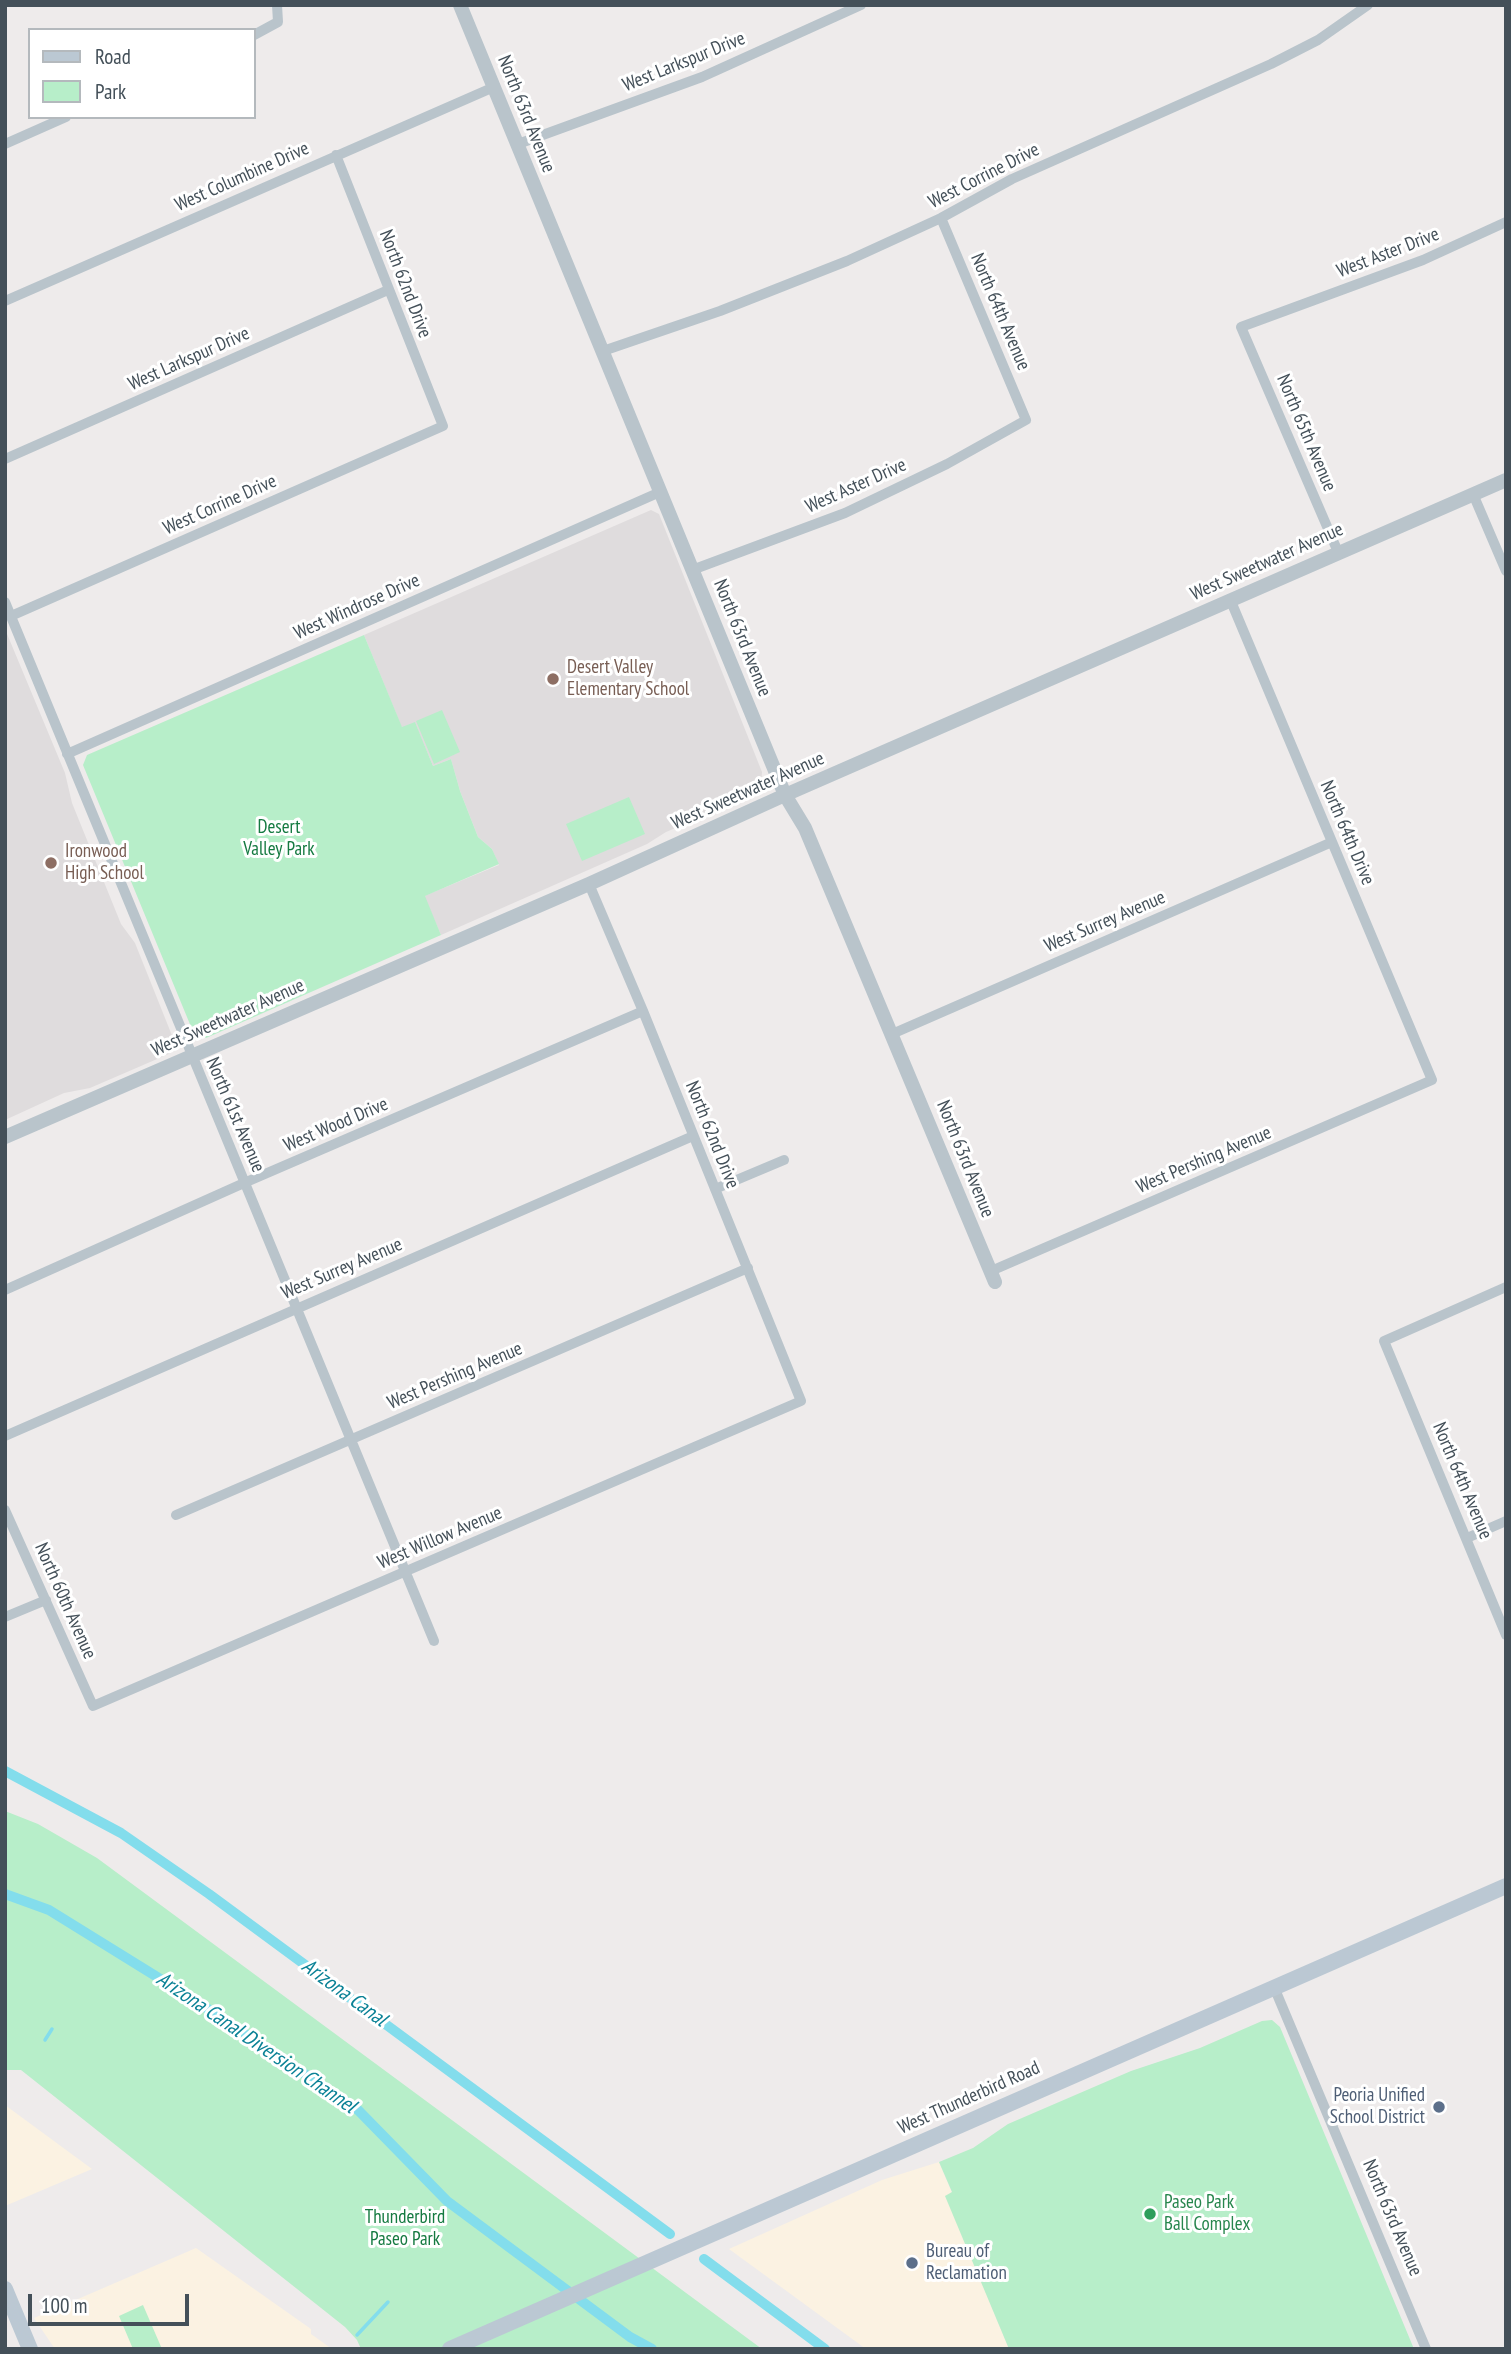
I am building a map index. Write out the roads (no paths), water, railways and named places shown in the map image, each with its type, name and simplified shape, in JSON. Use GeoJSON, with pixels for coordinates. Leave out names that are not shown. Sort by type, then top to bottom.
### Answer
{"type":"FeatureCollection","features":[{"type":"Feature","properties":{"kind":"main road","name":"West Thunderbird Road"},"geometry":{"type":"LineString","coordinates":[[450,2349],[1506,1886]]}},
{"type":"Feature","properties":{"kind":"main road"},"geometry":{"type":"LineString","coordinates":[[5,2289],[30,2349]]}},
{"type":"Feature","properties":{"kind":"street"},"geometry":{"type":"LineString","coordinates":[[256,34],[278,22],[277,5]]}},
{"type":"Feature","properties":{"kind":"street","name":"North 63rd Avenue"},"geometry":{"type":"LineString","coordinates":[[460,5],[785,795],[806,828],[993,1277]]}},
{"type":"Feature","properties":{"kind":"street","name":"West Larkspur Drive"},"geometry":{"type":"LineString","coordinates":[[518,144],[702,77],[861,5]]}},
{"type":"Feature","properties":{"kind":"street","name":"West Corrine Drive"},"geometry":{"type":"LineString","coordinates":[[603,351],[720,311],[847,261],[941,218],[1012,179],[1271,64],[1318,40],[1368,5]]}},
{"type":"Feature","properties":{"kind":"street","name":"West Columbine Drive"},"geometry":{"type":"LineString","coordinates":[[5,300],[494,87]]}},
{"type":"Feature","properties":{"kind":"street"},"geometry":{"type":"LineString","coordinates":[[5,144],[61,119]]}},
{"type":"Feature","properties":{"kind":"street","name":"North 62nd Drive"},"geometry":{"type":"LineString","coordinates":[[336,155],[443,426]]}},
{"type":"Feature","properties":{"kind":"street","name":"North 64th Avenue"},"geometry":{"type":"LineString","coordinates":[[941,218],[1026,420]]}},
{"type":"Feature","properties":{"kind":"street","name":"West Aster Drive"},"geometry":{"type":"LineString","coordinates":[[1241,327],[1423,260],[1506,222]]}},
{"type":"Feature","properties":{"kind":"street","name":"West Larkspur Drive"},"geometry":{"type":"LineString","coordinates":[[5,459],[388,290]]}},
{"type":"Feature","properties":{"kind":"street","name":"North 65th Avenue"},"geometry":{"type":"LineString","coordinates":[[1241,327],[1338,552]]}},
{"type":"Feature","properties":{"kind":"street","name":"West Aster Drive"},"geometry":{"type":"LineString","coordinates":[[692,570],[845,513],[947,464],[1026,420]]}},
{"type":"Feature","properties":{"kind":"street","name":"West Corrine Drive"},"geometry":{"type":"LineString","coordinates":[[11,616],[443,426]]}},
{"type":"Feature","properties":{"kind":"street","name":"West Sweetwater Avenue"},"geometry":{"type":"LineString","coordinates":[[5,1137],[589,884],[785,795],[1506,480]]}},
{"type":"Feature","properties":{"kind":"street","name":"West Windrose Drive"},"geometry":{"type":"LineString","coordinates":[[67,754],[660,492]]}},
{"type":"Feature","properties":{"kind":"street"},"geometry":{"type":"LineString","coordinates":[[1473,494],[1506,571]]}},
{"type":"Feature","properties":{"kind":"street","name":"North 64th Drive"},"geometry":{"type":"LineString","coordinates":[[1230,599],[1432,1080]]}},
{"type":"Feature","properties":{"kind":"street","name":"North 61st Avenue"},"geometry":{"type":"LineString","coordinates":[[5,602],[434,1641]]}},
{"type":"Feature","properties":{"kind":"street","name":"West Surrey Avenue"},"geometry":{"type":"LineString","coordinates":[[892,1034],[1332,842]]}},
{"type":"Feature","properties":{"kind":"street","name":"North 62nd Drive"},"geometry":{"type":"LineString","coordinates":[[589,884],[748,1268],[800,1401]]}},
{"type":"Feature","properties":{"kind":"street","name":"West Wood Drive"},"geometry":{"type":"LineString","coordinates":[[5,1290],[244,1183],[643,1011]]}},
{"type":"Feature","properties":{"kind":"street","name":"West Pershing Avenue"},"geometry":{"type":"LineString","coordinates":[[993,1277],[1432,1080]]}},
{"type":"Feature","properties":{"kind":"street","name":"West Surrey Avenue"},"geometry":{"type":"LineString","coordinates":[[5,1436],[694,1136]]}},
{"type":"Feature","properties":{"kind":"street"},"geometry":{"type":"LineString","coordinates":[[715,1189],[783,1160]]}},
{"type":"Feature","properties":{"kind":"street","name":"West Pershing Avenue"},"geometry":{"type":"LineString","coordinates":[[176,1515],[748,1268]]}},
{"type":"Feature","properties":{"kind":"street","name":"North 64th Avenue"},"geometry":{"type":"LineString","coordinates":[[1506,1287],[1384,1341],[1506,1635]]}},
{"type":"Feature","properties":{"kind":"street","name":"West Willow Avenue"},"geometry":{"type":"LineString","coordinates":[[93,1706],[800,1401]]}},
{"type":"Feature","properties":{"kind":"street","name":"North 60th Avenue"},"geometry":{"type":"LineString","coordinates":[[5,1510],[93,1706]]}},
{"type":"Feature","properties":{"kind":"street"},"geometry":{"type":"LineString","coordinates":[[1467,1538],[1506,1521]]}},
{"type":"Feature","properties":{"kind":"street"},"geometry":{"type":"LineString","coordinates":[[5,1618],[46,1600]]}},
{"type":"Feature","properties":{"kind":"street","name":"North 63rd Avenue"},"geometry":{"type":"LineString","coordinates":[[1274,1987],[1426,2349]]}},
{"type":"Feature","properties":{"kind":"waterway","name":"Arizona Canal"},"geometry":{"type":"LineString","coordinates":[[5,1771],[121,1833],[209,1894],[670,2234]]}},
{"type":"Feature","properties":{"kind":"waterway","name":"Arizona Canal Diversion Channel"},"geometry":{"type":"LineString","coordinates":[[5,1894],[49,1910],[196,2001],[358,2110],[447,2201],[630,2337],[652,2349]]}},
{"type":"Feature","properties":{"kind":"waterway"},"geometry":{"type":"LineString","coordinates":[[45,2040],[52,2029]]}},
{"type":"Feature","properties":{"kind":"waterway"},"geometry":{"type":"LineString","coordinates":[[704,2259],[825,2349]]}},
{"type":"Feature","properties":{"kind":"waterway"},"geometry":{"type":"LineString","coordinates":[[357,2335],[388,2302]]}},
{"type":"Feature","properties":{"kind":"place","name":"Desert Valley Elementary School"},"geometry":{"type":"Point","coordinates":[553,679]}},
{"type":"Feature","properties":{"kind":"place","name":"Ironwood High School"},"geometry":{"type":"Point","coordinates":[51,863]}},
{"type":"Feature","properties":{"kind":"place","name":"Peoria Unified School District"},"geometry":{"type":"Point","coordinates":[1439,2107]}},
{"type":"Feature","properties":{"kind":"place","name":"Paseo Park Ball Complex"},"geometry":{"type":"Point","coordinates":[1150,2214]}},
{"type":"Feature","properties":{"kind":"place","name":"Bureau of Reclamation"},"geometry":{"type":"Point","coordinates":[912,2263]}},
{"type":"Feature","properties":{"kind":"park label","name":"Desert Valley Park"},"geometry":{"type":"Point","coordinates":[279,839]}},
{"type":"Feature","properties":{"kind":"park label","name":"Thunderbird Paseo Park"},"geometry":{"type":"Point","coordinates":[405,2229]}}]}
